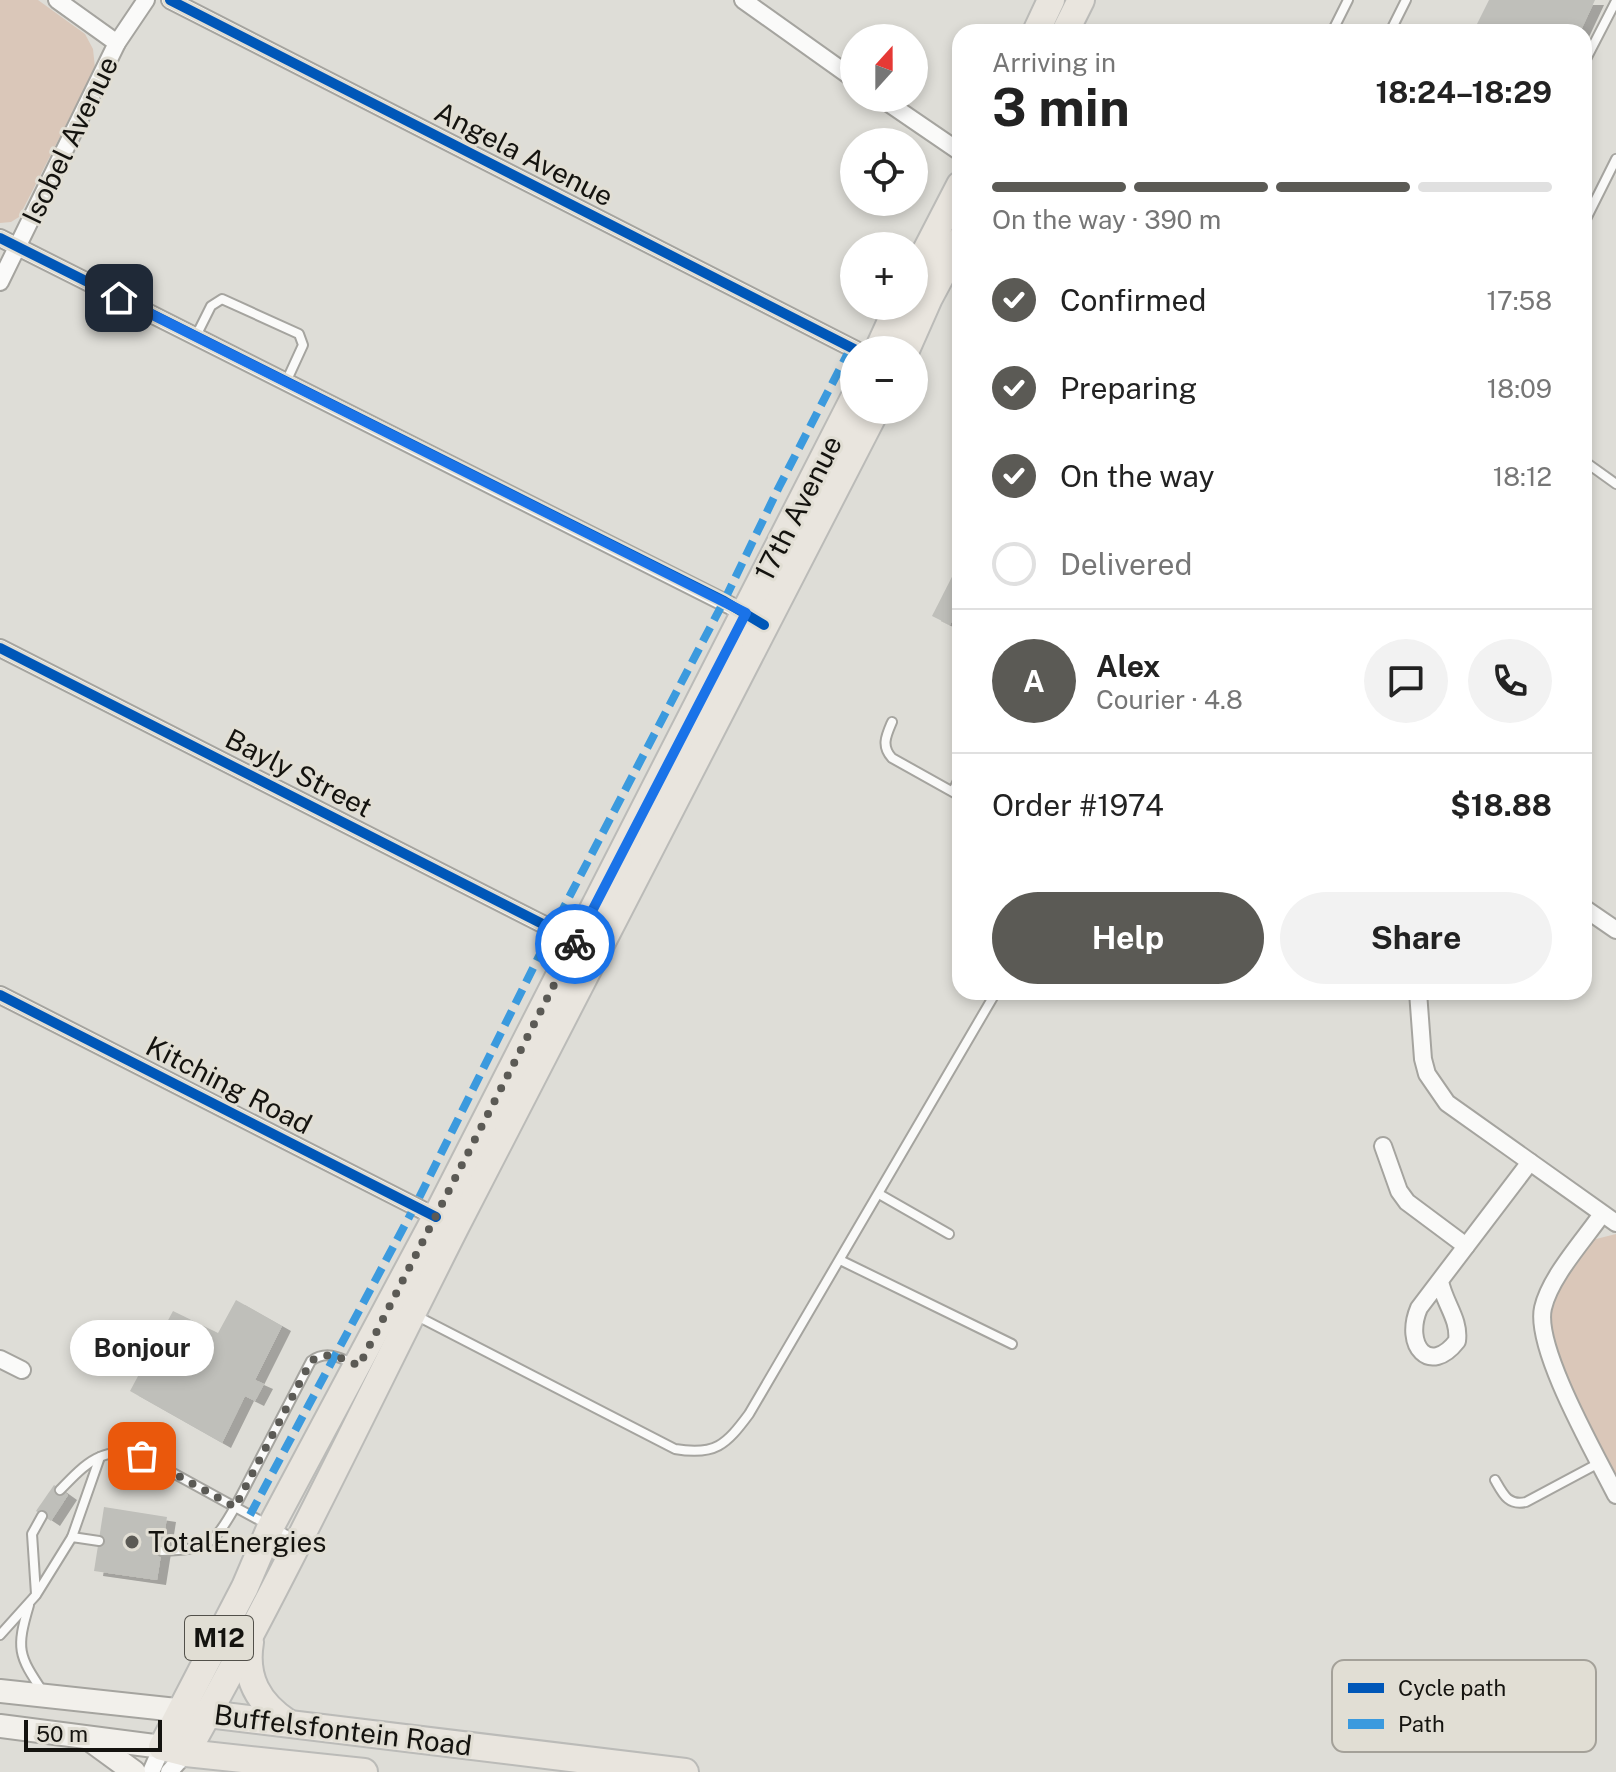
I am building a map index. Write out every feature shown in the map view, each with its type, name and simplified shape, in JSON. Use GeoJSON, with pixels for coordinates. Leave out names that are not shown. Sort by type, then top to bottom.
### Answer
{"type":"FeatureCollection","features":[{"type":"Feature","properties":{"kind":"main road"},"geometry":{"type":"LineString","coordinates":[[1040,24],[1051,0]]}},
{"type":"Feature","properties":{"kind":"main road"},"geometry":{"type":"LineString","coordinates":[[1069,24],[1081,0]]}},
{"type":"Feature","properties":{"kind":"main road"},"geometry":{"type":"LineString","coordinates":[[928,247],[952,200]]}},
{"type":"Feature","properties":{"kind":"main road"},"geometry":{"type":"LineString","coordinates":[[912,336],[952,255]]}},
{"type":"Feature","properties":{"kind":"main road","name":"17th Avenue"},"geometry":{"type":"LineString","coordinates":[[172,1757],[181,1709],[245,1587],[271,1526],[359,1366],[401,1308],[594,952],[755,619],[842,424]]}},
{"type":"Feature","properties":{"kind":"main road","name":"17th Avenue"},"geometry":{"type":"LineString","coordinates":[[172,1757],[208,1714],[300,1543],[401,1308],[436,1217],[576,941],[755,619],[868,424]]}},
{"type":"Feature","properties":{"kind":"main road"},"geometry":{"type":"LineString","coordinates":[[253,1630],[248,1655],[251,1680],[268,1707],[290,1724]]}},
{"type":"Feature","properties":{"kind":"main road","name":"Buffelsfontein Road"},"geometry":{"type":"LineString","coordinates":[[0,1691],[181,1709],[685,1772]]}},
{"type":"Feature","properties":{"kind":"main road","name":"Buffelsfontein Road"},"geometry":{"type":"LineString","coordinates":[[0,1726],[85,1737],[172,1757],[364,1772]]}},
{"type":"Feature","properties":{"kind":"main road"},"geometry":{"type":"LineString","coordinates":[[85,1737],[134,1772]]}},
{"type":"Feature","properties":{"kind":"street"},"geometry":{"type":"LineString","coordinates":[[57,0],[117,43]]}},
{"type":"Feature","properties":{"kind":"street","name":"Isobel Avenue"},"geometry":{"type":"LineString","coordinates":[[0,282],[117,43],[146,0]]}},
{"type":"Feature","properties":{"kind":"street","name":"Angela Avenue"},"geometry":{"type":"LineString","coordinates":[[170,0],[840,342]]}},
{"type":"Feature","properties":{"kind":"street"},"geometry":{"type":"LineString","coordinates":[[743,0],[840,69]]}},
{"type":"Feature","properties":{"kind":"street"},"geometry":{"type":"LineString","coordinates":[[901,112],[952,147]]}},
{"type":"Feature","properties":{"kind":"street"},"geometry":{"type":"LineString","coordinates":[[0,238],[755,619]]}},
{"type":"Feature","properties":{"kind":"street","name":"Bayly Street"},"geometry":{"type":"LineString","coordinates":[[0,648],[576,941]]}},
{"type":"Feature","properties":{"kind":"street"},"geometry":{"type":"LineString","coordinates":[[1592,914],[1616,930]]}},
{"type":"Feature","properties":{"kind":"street","name":"Kitching Road"},"geometry":{"type":"LineString","coordinates":[[0,995],[436,1217]]}},
{"type":"Feature","properties":{"kind":"street"},"geometry":{"type":"LineString","coordinates":[[1419,1000],[1427,1074],[1447,1103],[1609,1218],[1550,1288],[1542,1309],[1542,1331],[1549,1358],[1616,1495]]}},
{"type":"Feature","properties":{"kind":"street"},"geometry":{"type":"LineString","coordinates":[[1383,1146],[1399,1191],[1407,1202],[1466,1246]]}},
{"type":"Feature","properties":{"kind":"street"},"geometry":{"type":"LineString","coordinates":[[1440,1281],[1530,1162]]}},
{"type":"Feature","properties":{"kind":"street"},"geometry":{"type":"LineString","coordinates":[[0,1359],[22,1370]]}},
{"type":"Feature","properties":{"kind":"street","name":"17th Avenue"},"geometry":{"type":"LineString","coordinates":[[151,1772],[172,1757]]}},
{"type":"Feature","properties":{"kind":"lane"},"geometry":{"type":"LineString","coordinates":[[1336,24],[1348,0]]}},
{"type":"Feature","properties":{"kind":"lane"},"geometry":{"type":"LineString","coordinates":[[1394,24],[1406,0]]}},
{"type":"Feature","properties":{"kind":"lane"},"geometry":{"type":"LineString","coordinates":[[1592,48],[1616,1]]}},
{"type":"Feature","properties":{"kind":"lane"},"geometry":{"type":"LineString","coordinates":[[1592,207],[1616,159]]}},
{"type":"Feature","properties":{"kind":"lane"},"geometry":{"type":"LineString","coordinates":[[195,336],[211,306],[222,299],[299,334],[303,345],[286,382]]}},
{"type":"Feature","properties":{"kind":"lane"},"geometry":{"type":"LineString","coordinates":[[1592,467],[1616,484]]}},
{"type":"Feature","properties":{"kind":"lane"},"geometry":{"type":"LineString","coordinates":[[892,722],[884,741],[886,751],[892,758],[952,792]]}},
{"type":"Feature","properties":{"kind":"lane"},"geometry":{"type":"LineString","coordinates":[[401,1308],[675,1449],[698,1453],[713,1451],[736,1432],[749,1414],[991,1000]]}},
{"type":"Feature","properties":{"kind":"lane"},"geometry":{"type":"LineString","coordinates":[[879,1194],[949,1234]]}},
{"type":"Feature","properties":{"kind":"lane"},"geometry":{"type":"LineString","coordinates":[[840,1260],[1012,1344]]}},
{"type":"Feature","properties":{"kind":"lane"},"geometry":{"type":"LineString","coordinates":[[162,1551],[198,1548],[220,1534],[311,1361],[323,1355],[336,1356],[359,1366]]}},
{"type":"Feature","properties":{"kind":"lane"},"geometry":{"type":"LineString","coordinates":[[60,1490],[82,1467],[100,1456],[116,1452],[142,1456],[300,1543]]}},
{"type":"Feature","properties":{"kind":"lane"},"geometry":{"type":"LineString","coordinates":[[0,1635],[29,1605],[72,1537],[100,1456]]}},
{"type":"Feature","properties":{"kind":"lane"},"geometry":{"type":"LineString","coordinates":[[1495,1480],[1505,1497],[1518,1504],[1600,1463]]}},
{"type":"Feature","properties":{"kind":"lane"},"geometry":{"type":"LineString","coordinates":[[36,1595],[32,1534],[42,1516]]}},
{"type":"Feature","properties":{"kind":"lane"},"geometry":{"type":"LineString","coordinates":[[72,1537],[99,1541]]}},
{"type":"Feature","properties":{"kind":"lane"},"geometry":{"type":"LineString","coordinates":[[29,1605],[21,1632],[20,1650],[23,1661],[46,1696]]}},
{"type":"Feature","properties":{"kind":"shaded area"},"geometry":{"type":"Polygon","coordinates":[[[0,0],[38,0],[85,34],[93,49],[95,68],[19,217],[0,223],[0,0]]]}},
{"type":"Feature","properties":{"kind":"shaded area"},"geometry":{"type":"Polygon","coordinates":[[[1616,1234],[1616,1477],[1552,1349],[1549,1335],[1551,1304],[1557,1290],[1592,1240],[1616,1234]]]}},
{"type":"Feature","properties":{"kind":"building"},"geometry":{"type":"Polygon","coordinates":[[[1489,0],[1595,0],[1584,24],[1477,24],[1489,0]]]}},
{"type":"Feature","properties":{"kind":"building"},"geometry":{"type":"Polygon","coordinates":[[[952,577],[950,625],[932,616],[952,577]]]}},
{"type":"Feature","properties":{"kind":"building"},"geometry":{"type":"Polygon","coordinates":[[[236,1300],[282,1326],[255,1380],[264,1384],[255,1401],[245,1396],[222,1443],[130,1391],[173,1311],[218,1333],[236,1300]]]}},
{"type":"Feature","properties":{"kind":"building"},"geometry":{"type":"Polygon","coordinates":[[[54,1485],[68,1495],[51,1521],[36,1511],[54,1485]]]}},
{"type":"Feature","properties":{"kind":"building"},"geometry":{"type":"Polygon","coordinates":[[[104,1507],[167,1517],[157,1580],[94,1571],[104,1507]]]}},
{"type":"Feature","properties":{"kind":"marked path"},"geometry":{"type":"LineString","coordinates":[[250,1515],[415,1206],[553,928],[724,601],[840,368]]}},
{"type":"Feature","properties":{"kind":"cycle path"},"geometry":{"type":"LineString","coordinates":[[170,0],[840,342]]}},
{"type":"Feature","properties":{"kind":"cycle path"},"geometry":{"type":"LineString","coordinates":[[0,238],[724,601],[764,625]]}},
{"type":"Feature","properties":{"kind":"cycle path"},"geometry":{"type":"LineString","coordinates":[[0,648],[576,941]]}},
{"type":"Feature","properties":{"kind":"cycle path"},"geometry":{"type":"LineString","coordinates":[[0,995],[436,1217]]}},
{"type":"Feature","properties":{"kind":"way so far"},"geometry":{"type":"LineString","coordinates":[[142,1456],[235,1507],[311,1361],[323,1355],[336,1356],[359,1366],[575,944]]}},
{"type":"Feature","properties":{"kind":"place","name":"Bonjour"},"geometry":{"type":"Point","coordinates":[142,1456]}},
{"type":"Feature","properties":{"kind":"place","name":"TotalEnergies"},"geometry":{"type":"Point","coordinates":[132,1542]}},
{"type":"Feature","properties":{"kind":"route"},"geometry":{"type":"LineString","coordinates":[[119,298],[746,613],[575,944]]}}]}
